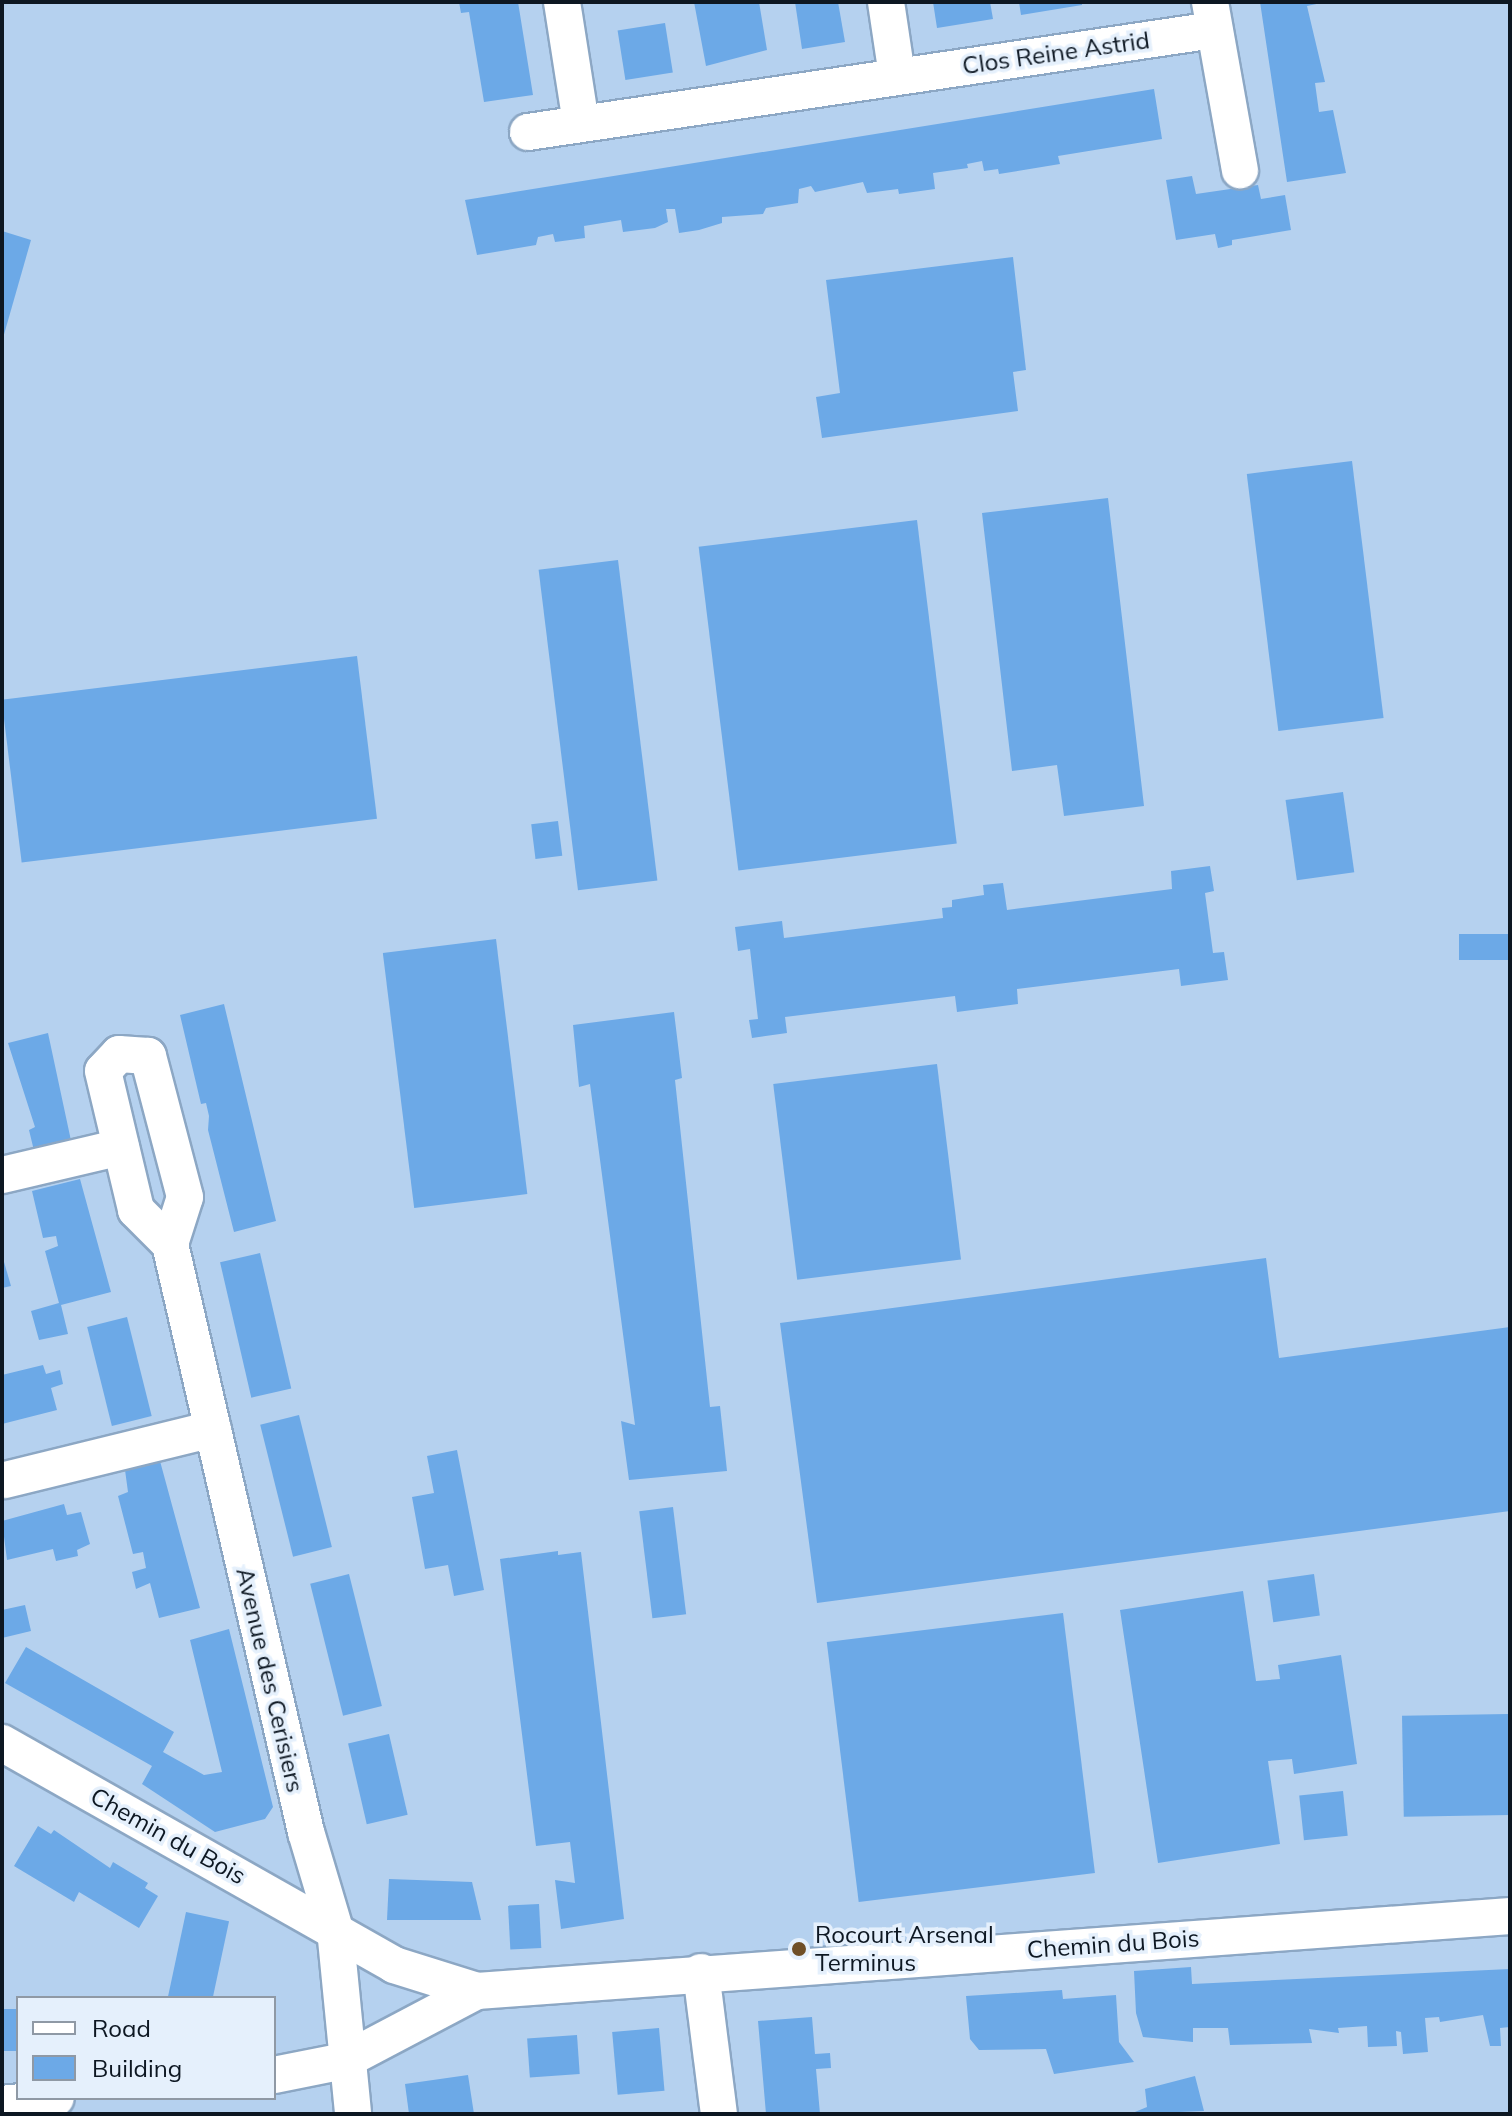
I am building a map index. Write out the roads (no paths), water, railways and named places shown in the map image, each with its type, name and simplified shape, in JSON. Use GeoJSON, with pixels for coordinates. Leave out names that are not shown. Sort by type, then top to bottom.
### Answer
{"type":"FeatureCollection","features":[{"type":"Feature","properties":{"kind":"street"},"geometry":{"type":"LineString","coordinates":[[562,2],[581,124]]}},
{"type":"Feature","properties":{"kind":"street"},"geometry":{"type":"LineString","coordinates":[[886,2],[897,76]]}},
{"type":"Feature","properties":{"kind":"street","name":"Clos Reine Astrid"},"geometry":{"type":"LineString","coordinates":[[528,132],[897,76],[1212,16],[1240,170]]}},
{"type":"Feature","properties":{"kind":"street"},"geometry":{"type":"LineString","coordinates":[[119,1054],[148,1056],[185,1197],[170,1244],[136,1210],[103,1071],[119,1054]]}},
{"type":"Feature","properties":{"kind":"street"},"geometry":{"type":"LineString","coordinates":[[2,1175],[121,1147]]}},
{"type":"Feature","properties":{"kind":"street","name":"Avenue des Cerisiers"},"geometry":{"type":"LineString","coordinates":[[170,1244],[306,1832],[335,1929]]}},
{"type":"Feature","properties":{"kind":"street"},"geometry":{"type":"LineString","coordinates":[[5,1480],[213,1429]]}},
{"type":"Feature","properties":{"kind":"street","name":"Chemin du Bois"},"geometry":{"type":"LineString","coordinates":[[2,1743],[394,1965],[477,1991],[701,1972],[1510,1916]]}},
{"type":"Feature","properties":{"kind":"street"},"geometry":{"type":"LineString","coordinates":[[335,1929],[344,2061],[353,2114]]}},
{"type":"Feature","properties":{"kind":"street"},"geometry":{"type":"LineString","coordinates":[[701,1972],[719,2114]]}},
{"type":"Feature","properties":{"kind":"street","name":"Chemin du Bois"},"geometry":{"type":"LineString","coordinates":[[276,2075],[344,2061],[477,1991]]}},
{"type":"Feature","properties":{"kind":"street"},"geometry":{"type":"LineString","coordinates":[[2,2104],[38,2100]]}},
{"type":"Feature","properties":{"kind":"place","name":"Rocourt Arsenal Terminus"},"geometry":{"type":"Point","coordinates":[799,1949]}}]}
